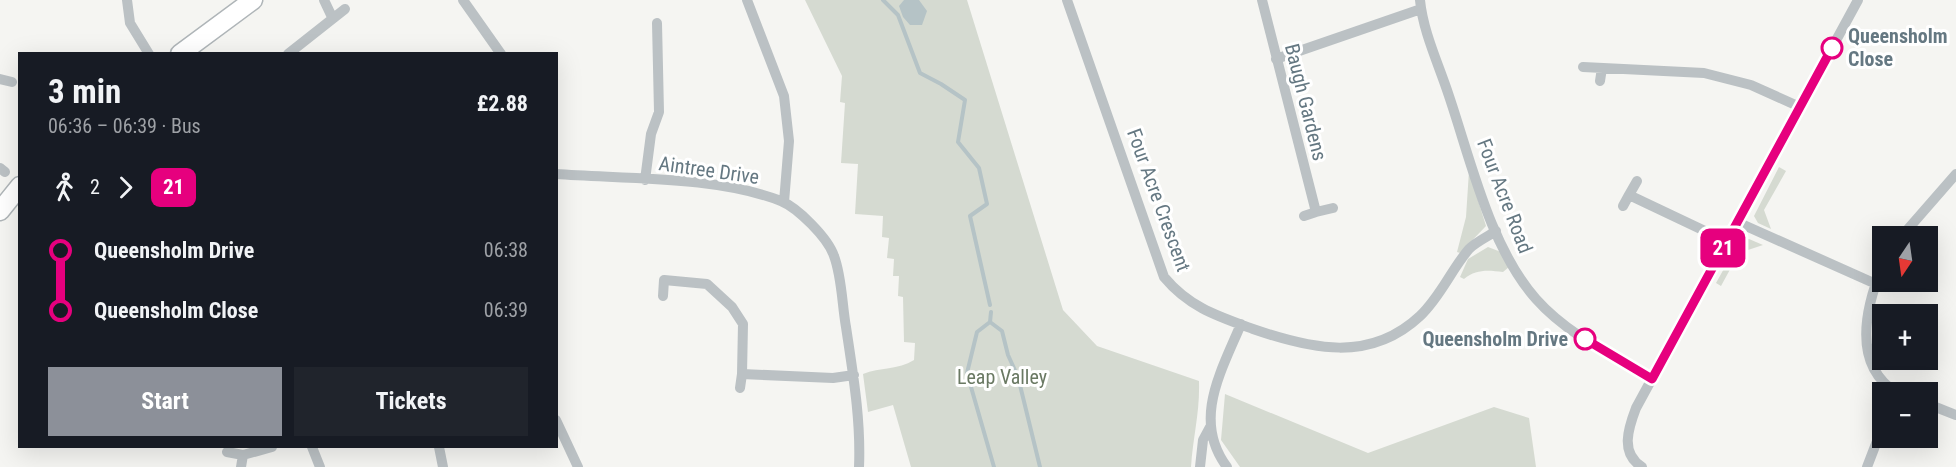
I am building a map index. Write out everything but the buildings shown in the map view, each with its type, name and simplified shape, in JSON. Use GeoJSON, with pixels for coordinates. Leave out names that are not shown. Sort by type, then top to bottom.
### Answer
{"type":"FeatureCollection","features":[{"type":"Feature","properties":{"kind":"main road"},"geometry":{"type":"LineString","coordinates":[[183,52],[253,0]]}},
{"type":"Feature","properties":{"kind":"main road"},"geometry":{"type":"LineString","coordinates":[[0,211],[18,188]]}},
{"type":"Feature","properties":{"kind":"street"},"geometry":{"type":"LineString","coordinates":[[127,0],[130,23],[148,52]]}},
{"type":"Feature","properties":{"kind":"street"},"geometry":{"type":"LineString","coordinates":[[324,0],[333,17]]}},
{"type":"Feature","properties":{"kind":"street"},"geometry":{"type":"LineString","coordinates":[[463,0],[500,52]]}},
{"type":"Feature","properties":{"kind":"street"},"geometry":{"type":"LineString","coordinates":[[747,0],[784,96],[789,141],[784,202]]}},
{"type":"Feature","properties":{"kind":"street","name":"Four Acre Crescent"},"geometry":{"type":"LineString","coordinates":[[1067,0],[1164,277],[1179,294],[1196,306],[1294,343],[1328,349],[1362,346],[1396,334],[1420,316],[1444,288],[1470,248],[1496,231]]}},
{"type":"Feature","properties":{"kind":"street","name":"Baugh Gardens"},"geometry":{"type":"LineString","coordinates":[[1262,0],[1316,212]]}},
{"type":"Feature","properties":{"kind":"street"},"geometry":{"type":"LineString","coordinates":[[1642,467],[1629,453],[1627,441],[1636,408],[1858,0]]}},
{"type":"Feature","properties":{"kind":"street"},"geometry":{"type":"LineString","coordinates":[[1276,59],[1420,4]]}},
{"type":"Feature","properties":{"kind":"street","name":"Four Acre Road"},"geometry":{"type":"LineString","coordinates":[[1420,4],[1496,231],[1515,269],[1537,300],[1585,339],[1652,379]]}},
{"type":"Feature","properties":{"kind":"street"},"geometry":{"type":"LineString","coordinates":[[290,52],[345,9]]}},
{"type":"Feature","properties":{"kind":"street"},"geometry":{"type":"LineString","coordinates":[[645,180],[651,134],[658,112],[657,23]]}},
{"type":"Feature","properties":{"kind":"street"},"geometry":{"type":"LineString","coordinates":[[1583,67],[1704,73],[1751,85],[1800,107]]}},
{"type":"Feature","properties":{"kind":"street"},"geometry":{"type":"LineString","coordinates":[[1600,81],[1602,68]]}},
{"type":"Feature","properties":{"kind":"street"},"geometry":{"type":"LineString","coordinates":[[0,79],[12,82]]}},
{"type":"Feature","properties":{"kind":"street","name":"Aintree Drive"},"geometry":{"type":"LineString","coordinates":[[558,174],[708,184],[784,202],[811,223],[834,255],[854,375],[860,432],[859,467]]}},
{"type":"Feature","properties":{"kind":"street"},"geometry":{"type":"LineString","coordinates":[[1911,226],[1956,174]]}},
{"type":"Feature","properties":{"kind":"street"},"geometry":{"type":"LineString","coordinates":[[1623,206],[1637,181]]}},
{"type":"Feature","properties":{"kind":"street"},"geometry":{"type":"LineString","coordinates":[[1629,195],[1726,242]]}},
{"type":"Feature","properties":{"kind":"street"},"geometry":{"type":"LineString","coordinates":[[1304,216],[1333,208]]}},
{"type":"Feature","properties":{"kind":"street"},"geometry":{"type":"LineString","coordinates":[[1737,222],[1872,282]]}},
{"type":"Feature","properties":{"kind":"street"},"geometry":{"type":"LineString","coordinates":[[663,296],[664,280],[692,281],[707,284],[725,299],[743,324],[740,388]]}},
{"type":"Feature","properties":{"kind":"street"},"geometry":{"type":"LineString","coordinates":[[1874,292],[1868,314],[1865,342],[1871,364],[1883,382]]}},
{"type":"Feature","properties":{"kind":"street"},"geometry":{"type":"LineString","coordinates":[[1227,467],[1212,440],[1210,427],[1212,393],[1241,324]]}},
{"type":"Feature","properties":{"kind":"street"},"geometry":{"type":"LineString","coordinates":[[742,374],[833,378],[854,375]]}},
{"type":"Feature","properties":{"kind":"street"},"geometry":{"type":"LineString","coordinates":[[1938,408],[1956,415]]}},
{"type":"Feature","properties":{"kind":"street"},"geometry":{"type":"LineString","coordinates":[[558,424],[578,467]]}},
{"type":"Feature","properties":{"kind":"street"},"geometry":{"type":"LineString","coordinates":[[1200,467],[1203,440],[1210,427]]}},
{"type":"Feature","properties":{"kind":"street"},"geometry":{"type":"LineString","coordinates":[[227,452],[243,455],[268,448]]}},
{"type":"Feature","properties":{"kind":"street"},"geometry":{"type":"LineString","coordinates":[[312,448],[320,467]]}},
{"type":"Feature","properties":{"kind":"street"},"geometry":{"type":"LineString","coordinates":[[439,448],[443,467]]}},
{"type":"Feature","properties":{"kind":"street"},"geometry":{"type":"LineString","coordinates":[[1867,467],[1874,448]]}},
{"type":"Feature","properties":{"kind":"street"},"geometry":{"type":"LineString","coordinates":[[241,467],[243,455]]}},
{"type":"Feature","properties":{"kind":"green space","name":"Leap Valley"},"geometry":{"type":"Polygon","coordinates":[[[805,0],[967,0],[1063,310],[1097,346],[1199,381],[1191,467],[911,467],[893,405],[868,412],[863,374],[914,360],[915,343],[904,342],[903,297],[898,296],[899,276],[893,276],[894,259],[887,258],[889,238],[882,237],[883,216],[855,214],[858,164],[841,163],[845,103],[840,102],[842,76],[805,0]]]}},
{"type":"Feature","properties":{"kind":"green space"},"geometry":{"type":"Polygon","coordinates":[[[1779,167],[1786,171],[1764,210],[1771,229],[1758,223],[1754,216],[1779,167]]]}},
{"type":"Feature","properties":{"kind":"green space"},"geometry":{"type":"Polygon","coordinates":[[[1469,171],[1486,226],[1460,253],[1457,252],[1466,217],[1469,171]]]}},
{"type":"Feature","properties":{"kind":"green space"},"geometry":{"type":"Polygon","coordinates":[[[1749,239],[1763,245],[1739,253],[1721,286],[1716,283],[1740,240],[1749,239]]]}},
{"type":"Feature","properties":{"kind":"green space"},"geometry":{"type":"Polygon","coordinates":[[[1488,247],[1501,252],[1509,267],[1503,272],[1482,271],[1473,273],[1464,279],[1460,277],[1468,259],[1488,247]]]}},
{"type":"Feature","properties":{"kind":"green space"},"geometry":{"type":"Polygon","coordinates":[[[1225,394],[1368,453],[1494,407],[1529,418],[1536,467],[1240,467],[1221,440],[1225,394]]]}},
{"type":"Feature","properties":{"kind":"shaded area"},"geometry":{"type":"Polygon","coordinates":[[[904,0],[919,0],[927,11],[922,25],[910,25],[903,17],[899,6],[904,0]]]}},
{"type":"Feature","properties":{"kind":"waterway"},"geometry":{"type":"LineString","coordinates":[[883,0],[898,15],[920,73],[965,100],[958,142],[979,168],[987,204],[970,216],[990,305]]}},
{"type":"Feature","properties":{"kind":"waterway"},"geometry":{"type":"LineString","coordinates":[[991,312],[990,322],[977,332],[967,373],[994,467]]}},
{"type":"Feature","properties":{"kind":"waterway"},"geometry":{"type":"LineString","coordinates":[[990,322],[1002,331],[1008,355],[1018,377],[1040,467]]}},
{"type":"Feature","properties":{"kind":"bus line","name":"21"},"geometry":{"type":"LineString","coordinates":[[1585,339],[1652,379],[1832,48]]}},
{"type":"Feature","properties":{"kind":"place","name":"Queensholm Close"},"geometry":{"type":"Point","coordinates":[1832,48]}},
{"type":"Feature","properties":{"kind":"place","name":"Queensholm Drive"},"geometry":{"type":"Point","coordinates":[1585,339]}}]}
